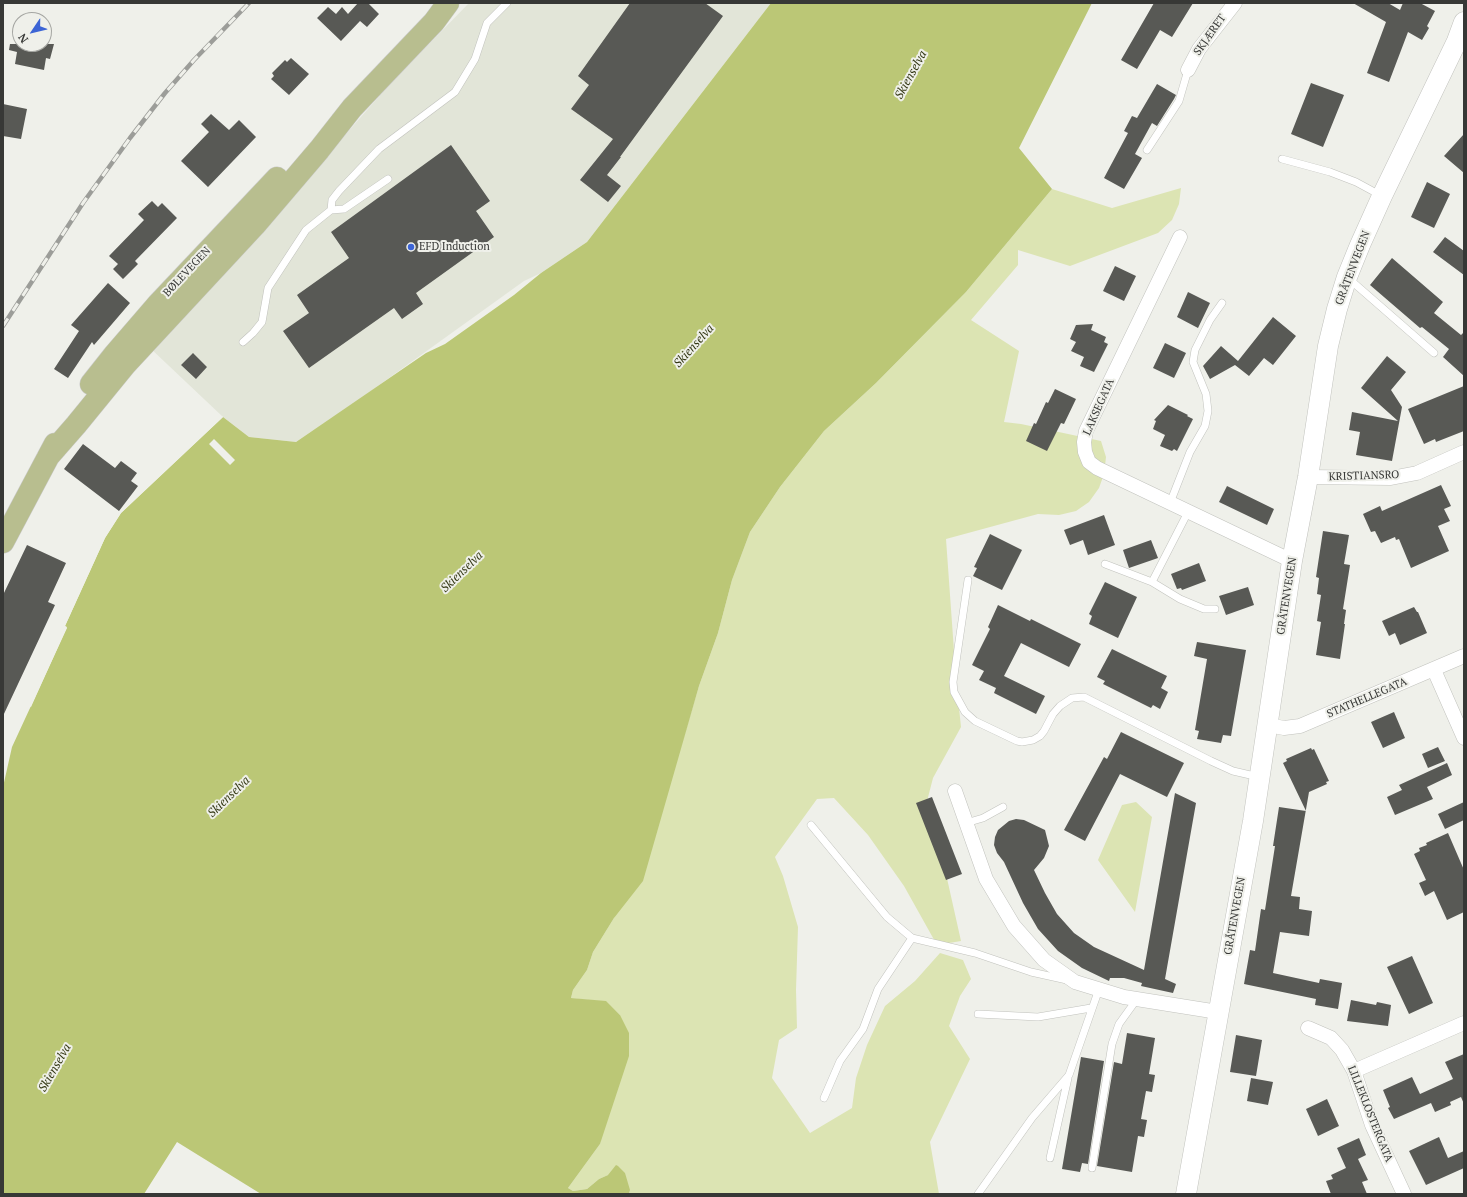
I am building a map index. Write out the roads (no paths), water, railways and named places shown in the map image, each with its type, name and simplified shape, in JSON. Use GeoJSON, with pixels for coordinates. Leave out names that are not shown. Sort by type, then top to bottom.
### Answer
{"type":"FeatureCollection","features":[{"type":"Feature","properties":{"kind":"main road","name":"BØLEVEGEN"},"geometry":{"type":"LineString","coordinates":[[3,542],[67,419],[114,354],[183,276],[238,226],[312,142],[352,108],[434,22],[448,3]]}},
{"type":"Feature","properties":{"kind":"main road","name":"BØLEVEGEN"},"geometry":{"type":"LineString","coordinates":[[434,22],[460,3]]}},
{"type":"Feature","properties":{"kind":"street","name":"SKJÆRET"},"geometry":{"type":"LineString","coordinates":[[1188,70],[1199,48],[1235,3]]}},
{"type":"Feature","properties":{"kind":"street","name":"GRÅTENVEGEN"},"geometry":{"type":"LineString","coordinates":[[1186,1194],[1253,821],[1292,561],[1308,477],[1328,346],[1347,277],[1382,196],[1461,43],[1464,22]]}},
{"type":"Feature","properties":{"kind":"street","name":"LAKSEGATA"},"geometry":{"type":"LineString","coordinates":[[1180,237],[1086,431],[1084,442],[1085,452],[1089,462],[1097,468],[1292,561]]}},
{"type":"Feature","properties":{"kind":"street","name":"KRISTIANSRO"},"geometry":{"type":"LineString","coordinates":[[1308,477],[1391,478],[1417,473],[1464,452]]}},
{"type":"Feature","properties":{"kind":"street","name":"STATHELLEGATA"},"geometry":{"type":"LineString","coordinates":[[1268,725],[1284,728],[1300,726],[1464,656]]}},
{"type":"Feature","properties":{"kind":"street"},"geometry":{"type":"LineString","coordinates":[[1434,670],[1464,738]]}},
{"type":"Feature","properties":{"kind":"street"},"geometry":{"type":"LineString","coordinates":[[955,792],[986,879],[1014,926],[1044,960],[1075,982],[1124,997],[1218,1012]]}},
{"type":"Feature","properties":{"kind":"street"},"geometry":{"type":"LineString","coordinates":[[1354,1071],[1464,1023]]}},
{"type":"Feature","properties":{"kind":"street","name":"LILLEKLOSTERGATA"},"geometry":{"type":"LineString","coordinates":[[1308,1028],[1331,1038],[1342,1050],[1354,1071],[1372,1125],[1404,1194]]}},
{"type":"Feature","properties":{"kind":"lane"},"geometry":{"type":"LineString","coordinates":[[331,210],[332,200],[379,148],[455,92],[475,59],[487,23],[507,3]]}},
{"type":"Feature","properties":{"kind":"lane"},"geometry":{"type":"LineString","coordinates":[[1146,150],[1179,101],[1188,70]]}},
{"type":"Feature","properties":{"kind":"lane"},"geometry":{"type":"LineString","coordinates":[[1282,159],[1330,172],[1356,182],[1382,196]]}},
{"type":"Feature","properties":{"kind":"lane"},"geometry":{"type":"LineString","coordinates":[[244,342],[262,322],[268,288],[306,230],[331,210],[344,209],[388,179]]}},
{"type":"Feature","properties":{"kind":"lane"},"geometry":{"type":"LineString","coordinates":[[1347,277],[1434,353]]}},
{"type":"Feature","properties":{"kind":"lane"},"geometry":{"type":"LineString","coordinates":[[1170,503],[1190,452],[1204,426],[1208,411],[1206,394],[1193,362],[1195,350],[1210,320],[1222,303]]}},
{"type":"Feature","properties":{"kind":"lane"},"geometry":{"type":"LineString","coordinates":[[1152,582],[1188,512]]}},
{"type":"Feature","properties":{"kind":"lane"},"geometry":{"type":"LineString","coordinates":[[1105,564],[1152,582],[1180,599],[1204,609],[1214,609]]}},
{"type":"Feature","properties":{"kind":"lane"},"geometry":{"type":"LineString","coordinates":[[968,580],[953,682],[954,692],[964,712],[975,721],[1017,741],[1022,742],[1033,740],[1040,736],[1044,731],[1053,714],[1060,706],[1072,698],[1084,697],[1211,761],[1239,773],[1259,777]]}},
{"type":"Feature","properties":{"kind":"lane"},"geometry":{"type":"LineString","coordinates":[[966,823],[983,818],[1003,807]]}},
{"type":"Feature","properties":{"kind":"lane"},"geometry":{"type":"LineString","coordinates":[[811,825],[887,917],[912,938],[986,956],[1046,976],[1075,982]]}},
{"type":"Feature","properties":{"kind":"lane"},"geometry":{"type":"LineString","coordinates":[[824,1098],[840,1062],[863,1029],[878,989],[912,938]]}},
{"type":"Feature","properties":{"kind":"lane"},"geometry":{"type":"LineString","coordinates":[[1050,1158],[1069,1075],[1091,1008],[1099,989]]}},
{"type":"Feature","properties":{"kind":"lane"},"geometry":{"type":"LineString","coordinates":[[1092,1168],[1112,1044],[1119,1024],[1137,999]]}},
{"type":"Feature","properties":{"kind":"lane"},"geometry":{"type":"LineString","coordinates":[[978,1014],[1038,1017],[1091,1008]]}},
{"type":"Feature","properties":{"kind":"lane"},"geometry":{"type":"LineString","coordinates":[[978,1194],[1032,1118],[1069,1075]]}},
{"type":"Feature","properties":{"kind":"water","name":"Skienselva"},"geometry":{"type":"Polygon","coordinates":[[[771,3],[1092,3],[1019,148],[1052,189],[966,292],[876,383],[824,431],[780,487],[750,532],[732,580],[718,633],[699,686],[643,881],[614,918],[593,952],[587,970],[573,990],[571,998],[606,1001],[620,1015],[629,1033],[629,1056],[600,1144],[568,1188],[573,1191],[587,1189],[599,1179],[608,1175],[616,1165],[625,1173],[630,1190],[629,1194],[261,1194],[177,1142],[144,1194],[3,1194],[3,787],[12,747],[67,628],[65,626],[105,538],[121,513],[223,417],[249,437],[296,442],[426,353],[445,344],[514,295],[541,273],[587,242],[771,3]]]}},
{"type":"Feature","properties":{"kind":"railway"},"geometry":{"type":"LineString","coordinates":[[3,326],[83,203],[130,138],[165,93],[194,60],[249,3]]}},
{"type":"Feature","properties":{"kind":"place","name":"EFD Induction"},"geometry":{"type":"Point","coordinates":[411,247]}}]}
